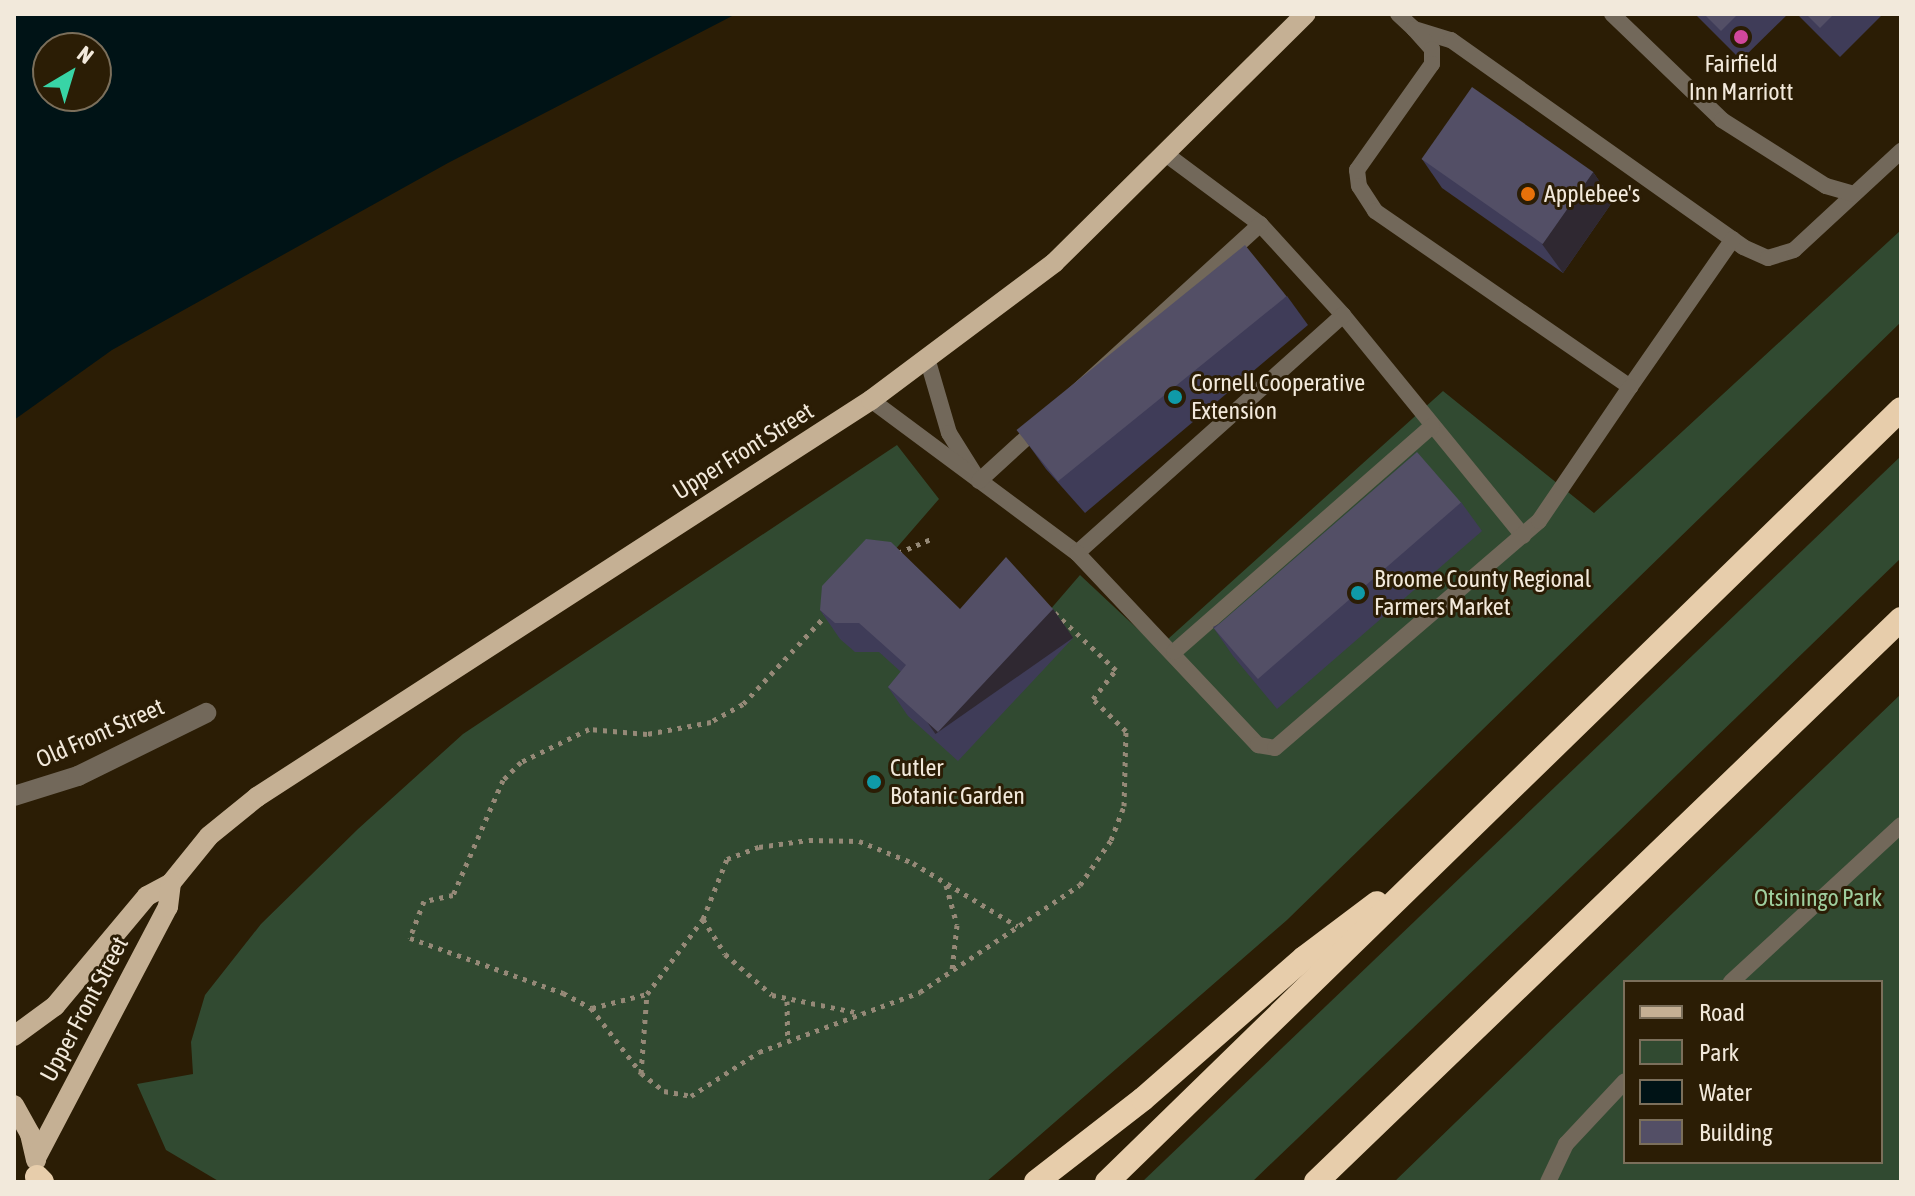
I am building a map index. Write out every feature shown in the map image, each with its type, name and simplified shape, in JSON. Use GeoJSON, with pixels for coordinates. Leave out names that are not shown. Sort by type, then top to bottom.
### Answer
{"type":"FeatureCollection","features":[{"type":"Feature","properties":{"kind":"highway"},"geometry":{"type":"LineString","coordinates":[[1107,1182],[1901,409]]}},
{"type":"Feature","properties":{"kind":"highway"},"geometry":{"type":"LineString","coordinates":[[1316,1182],[1901,619]]}},
{"type":"Feature","properties":{"kind":"highway"},"geometry":{"type":"LineString","coordinates":[[1036,1182],[1143,1099],[1304,958],[1459,842]]}},
{"type":"Feature","properties":{"kind":"main road","name":"Upper Front Street"},"geometry":{"type":"LineString","coordinates":[[14,1036],[55,1006],[147,896],[171,883],[209,836],[257,797],[871,400],[1054,263],[1167,155],[1306,14]]}},
{"type":"Feature","properties":{"kind":"main road","name":"Upper Front Street"},"geometry":{"type":"LineString","coordinates":[[38,1175],[168,907],[171,883]]}},
{"type":"Feature","properties":{"kind":"main road","name":"Upper Front Street"},"geometry":{"type":"LineString","coordinates":[[14,1105],[38,1175]]}},
{"type":"Feature","properties":{"kind":"street","name":"Old Front Street"},"geometry":{"type":"LineString","coordinates":[[14,796],[78,776],[206,713]]}},
{"type":"Feature","properties":{"kind":"lane"},"geometry":{"type":"LineString","coordinates":[[1398,14],[1432,49],[1432,64],[1357,170],[1359,186],[1375,211],[1630,387]]}},
{"type":"Feature","properties":{"kind":"lane"},"geometry":{"type":"LineString","coordinates":[[1612,14],[1722,120],[1826,186],[1854,194]]}},
{"type":"Feature","properties":{"kind":"lane"},"geometry":{"type":"LineString","coordinates":[[1414,29],[1451,40],[1733,239],[1768,258],[1794,250],[1901,151]]}},
{"type":"Feature","properties":{"kind":"lane"},"geometry":{"type":"LineString","coordinates":[[1167,155],[1260,224],[1343,315],[1523,536]]}},
{"type":"Feature","properties":{"kind":"lane"},"geometry":{"type":"LineString","coordinates":[[979,481],[1260,224]]}},
{"type":"Feature","properties":{"kind":"lane"},"geometry":{"type":"LineString","coordinates":[[871,400],[1077,553],[1174,652],[1258,745],[1275,748],[1290,740],[1539,521],[1733,239]]}},
{"type":"Feature","properties":{"kind":"lane"},"geometry":{"type":"LineString","coordinates":[[1077,553],[1343,315]]}},
{"type":"Feature","properties":{"kind":"lane"},"geometry":{"type":"LineString","coordinates":[[927,358],[949,433],[979,481]]}},
{"type":"Feature","properties":{"kind":"lane"},"geometry":{"type":"LineString","coordinates":[[1174,652],[1432,426]]}},
{"type":"Feature","properties":{"kind":"lane"},"geometry":{"type":"LineString","coordinates":[[1733,980],[1901,825]]}},
{"type":"Feature","properties":{"kind":"lane"},"geometry":{"type":"LineString","coordinates":[[1548,1182],[1566,1144],[1623,1083]]}},
{"type":"Feature","properties":{"kind":"path"},"geometry":{"type":"LineString","coordinates":[[885,559],[934,538]]}},
{"type":"Feature","properties":{"kind":"path"},"geometry":{"type":"LineString","coordinates":[[835,605],[743,704],[711,722],[647,734],[589,729],[521,762],[503,780],[453,895],[424,901],[410,938],[511,971],[591,1008],[641,1073],[664,1091],[691,1096],[788,1040],[920,992],[1080,885],[1111,840],[1124,806],[1126,731],[1093,699],[1116,670],[1049,607]]}},
{"type":"Feature","properties":{"kind":"path"},"geometry":{"type":"LineString","coordinates":[[641,1073],[647,994],[703,919],[727,859],[784,843],[859,841],[913,863],[1017,926]]}},
{"type":"Feature","properties":{"kind":"path"},"geometry":{"type":"LineString","coordinates":[[945,884],[957,925],[952,970]]}},
{"type":"Feature","properties":{"kind":"path"},"geometry":{"type":"LineString","coordinates":[[703,919],[735,964],[772,995],[861,1013]]}},
{"type":"Feature","properties":{"kind":"path"},"geometry":{"type":"LineString","coordinates":[[591,1008],[647,994]]}},
{"type":"Feature","properties":{"kind":"path"},"geometry":{"type":"LineString","coordinates":[[787,1000],[788,1040]]}},
{"type":"Feature","properties":{"kind":"green space","name":"Cutler Botanic Garden"},"geometry":{"type":"Polygon","coordinates":[[[1901,230],[1901,322],[1287,920],[986,1182],[220,1182],[166,1150],[137,1084],[193,1074],[191,1042],[205,995],[261,924],[358,829],[463,734],[897,445],[939,499],[893,552],[1005,662],[1080,575],[1158,648],[1443,391],[1594,513],[1901,230]]]}},
{"type":"Feature","properties":{"kind":"green space"},"geometry":{"type":"Polygon","coordinates":[[[1901,456],[1901,558],[1618,832],[1252,1182],[1142,1182],[1901,456]]]}},
{"type":"Feature","properties":{"kind":"green space","name":"Otsiningo Park"},"geometry":{"type":"Polygon","coordinates":[[[1901,694],[1901,1182],[1394,1182],[1551,1030],[1901,694]]]}},
{"type":"Feature","properties":{"kind":"water"},"geometry":{"type":"Polygon","coordinates":[[[14,14],[736,14],[448,163],[112,350],[14,420],[14,14]]]}},
{"type":"Feature","properties":{"kind":"building"},"geometry":{"type":"Polygon","coordinates":[[[1704,14],[1738,14],[1721,31],[1704,14]]]}},
{"type":"Feature","properties":{"kind":"building"},"geometry":{"type":"Polygon","coordinates":[[[1806,14],[1834,14],[1820,28],[1806,14]]]}},
{"type":"Feature","properties":{"kind":"building","name":"Applebee's"},"geometry":{"type":"Polygon","coordinates":[[[1472,87],[1593,172],[1543,244],[1422,159],[1472,87]]]}},
{"type":"Feature","properties":{"kind":"building"},"geometry":{"type":"Polygon","coordinates":[[[1245,245],[1287,296],[1058,481],[1017,430],[1245,245]]]}},
{"type":"Feature","properties":{"kind":"building"},"geometry":{"type":"Polygon","coordinates":[[[1417,452],[1461,503],[1258,679],[1214,628],[1417,452]]]}},
{"type":"Feature","properties":{"kind":"building"},"geometry":{"type":"Polygon","coordinates":[[[866,539],[891,542],[960,609],[1006,557],[1053,609],[938,732],[888,687],[906,665],[859,623],[835,623],[820,610],[822,586],[866,539]]]}},
{"type":"Feature","properties":{"kind":"place","name":"Fairfield Inn Marriott"},"geometry":{"type":"Point","coordinates":[1741,37]}},
{"type":"Feature","properties":{"kind":"place","name":"Applebee's"},"geometry":{"type":"Point","coordinates":[1528,194]}},
{"type":"Feature","properties":{"kind":"place","name":"Cornell Cooperative Extension"},"geometry":{"type":"Point","coordinates":[1175,397]}},
{"type":"Feature","properties":{"kind":"place","name":"Broome County Regional Farmers Market"},"geometry":{"type":"Point","coordinates":[1358,593]}},
{"type":"Feature","properties":{"kind":"place","name":"Cutler Botanic Garden"},"geometry":{"type":"Point","coordinates":[874,782]}}]}
